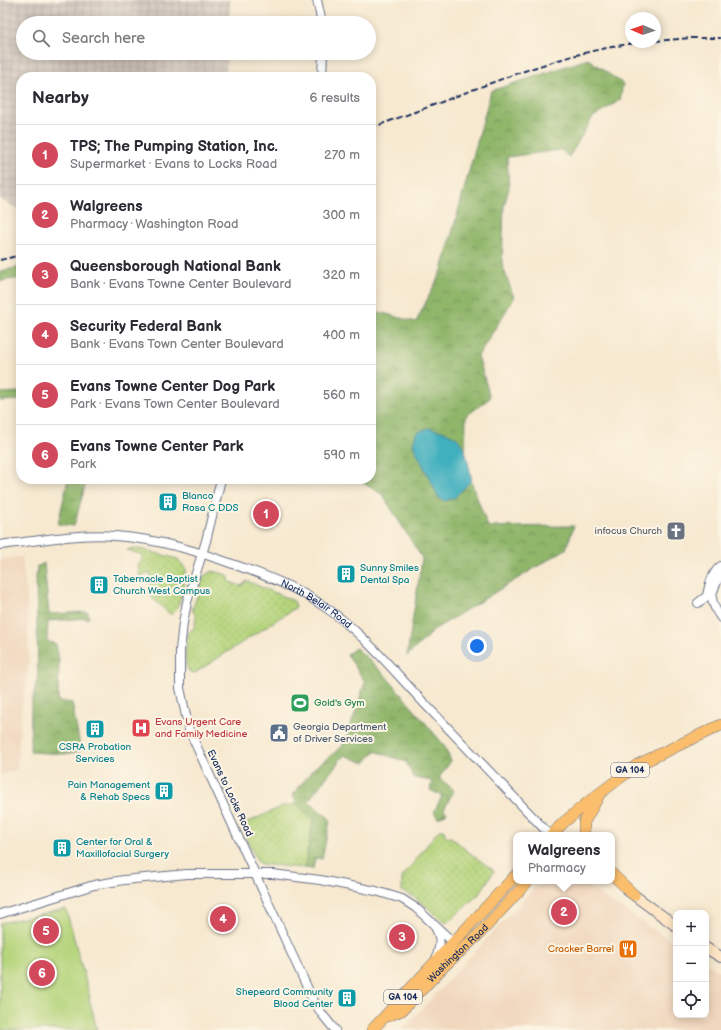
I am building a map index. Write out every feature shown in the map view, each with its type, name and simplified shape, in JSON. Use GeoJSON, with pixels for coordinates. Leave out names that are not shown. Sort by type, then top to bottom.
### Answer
{"type":"FeatureCollection","features":[{"type":"Feature","properties":{"kind":"main road","name":"GA 104"},"geometry":{"type":"LineString","coordinates":[[554,832],[637,765],[721,725]]}},
{"type":"Feature","properties":{"kind":"main road"},"geometry":{"type":"LineString","coordinates":[[584,832],[584,822],[602,792]]}},
{"type":"Feature","properties":{"kind":"main road"},"geometry":{"type":"LineString","coordinates":[[615,877],[634,895]]}},
{"type":"Feature","properties":{"kind":"main road","name":"Washington Road"},"geometry":{"type":"LineString","coordinates":[[372,1030],[435,964],[481,911],[513,878]]}},
{"type":"Feature","properties":{"kind":"main road"},"geometry":{"type":"LineString","coordinates":[[615,882],[673,924]]}},
{"type":"Feature","properties":{"kind":"main road","name":"Washington Road"},"geometry":{"type":"LineString","coordinates":[[384,1018],[402,1010],[444,966],[479,934],[525,884]]}},
{"type":"Feature","properties":{"kind":"main road"},"geometry":{"type":"LineString","coordinates":[[709,950],[721,957]]}},
{"type":"Feature","properties":{"kind":"street"},"geometry":{"type":"LineString","coordinates":[[316,0],[320,16]]}},
{"type":"Feature","properties":{"kind":"street"},"geometry":{"type":"LineString","coordinates":[[322,72],[323,60]]}},
{"type":"Feature","properties":{"kind":"street","name":"Evans to Locks Road"},"geometry":{"type":"LineString","coordinates":[[220,484],[206,541],[201,553],[187,602],[180,650],[180,688],[189,730],[256,873],[313,1000],[335,1030]]}},
{"type":"Feature","properties":{"kind":"street","name":"North Belair Road"},"geometry":{"type":"LineString","coordinates":[[0,545],[98,536],[116,536],[168,544],[201,553],[268,577],[309,597],[320,603],[363,637],[548,832]]}},
{"type":"Feature","properties":{"kind":"street"},"geometry":{"type":"LineString","coordinates":[[698,604],[707,596],[716,570],[721,566]]}},
{"type":"Feature","properties":{"kind":"street"},"geometry":{"type":"LineString","coordinates":[[721,574],[712,590],[711,600],[714,608],[721,618]]}},
{"type":"Feature","properties":{"kind":"street"},"geometry":{"type":"LineString","coordinates":[[0,914],[102,884],[148,877],[187,874],[273,874],[320,880],[376,891],[402,899],[416,908],[454,943]]}},
{"type":"Feature","properties":{"kind":"street"},"geometry":{"type":"LineString","coordinates":[[432,922],[440,939],[435,964]]}},
{"type":"Feature","properties":{"kind":"shaded area"},"geometry":{"type":"Polygon","coordinates":[[[0,0],[230,0],[229,16],[16,16],[16,60],[227,60],[226,72],[16,72],[16,208],[0,199],[0,0]]]}},
{"type":"Feature","properties":{"kind":"shaded area"},"geometry":{"type":"Polygon","coordinates":[[[22,557],[27,601],[29,664],[21,711],[17,769],[0,776],[0,559],[22,557]]]}},
{"type":"Feature","properties":{"kind":"shaded area"},"geometry":{"type":"Polygon","coordinates":[[[538,884],[584,884],[673,942],[673,1018],[709,1018],[709,965],[721,972],[721,1030],[402,1030],[538,884]]]}},
{"type":"Feature","properties":{"kind":"green space"},"geometry":{"type":"Polygon","coordinates":[[[588,59],[623,84],[620,100],[593,117],[569,157],[561,150],[507,157],[509,188],[504,206],[502,264],[514,298],[478,356],[490,398],[466,416],[465,465],[488,527],[574,526],[566,549],[435,629],[407,656],[422,558],[382,494],[365,484],[376,484],[376,311],[416,322],[442,270],[491,91],[588,59]]]}},
{"type":"Feature","properties":{"kind":"green space"},"geometry":{"type":"Polygon","coordinates":[[[16,268],[16,279],[0,281],[0,271],[16,268]]]}},
{"type":"Feature","properties":{"kind":"green space"},"geometry":{"type":"Polygon","coordinates":[[[16,392],[16,400],[0,401],[0,393],[16,392]]]}},
{"type":"Feature","properties":{"kind":"green space"},"geometry":{"type":"Polygon","coordinates":[[[67,484],[86,484],[74,526],[58,524],[67,484]]]}},
{"type":"Feature","properties":{"kind":"green space"},"geometry":{"type":"Polygon","coordinates":[[[140,549],[178,559],[186,569],[184,587],[180,601],[171,615],[151,597],[150,571],[140,578],[138,565],[142,560],[142,555],[127,550],[140,549]]]}},
{"type":"Feature","properties":{"kind":"green space"},"geometry":{"type":"Polygon","coordinates":[[[44,563],[49,614],[88,612],[89,618],[48,621],[47,641],[56,644],[59,660],[58,701],[72,703],[81,751],[65,754],[30,752],[31,706],[38,676],[36,578],[37,567],[44,563]]]}},
{"type":"Feature","properties":{"kind":"green space"},"geometry":{"type":"Polygon","coordinates":[[[213,571],[228,575],[230,582],[241,586],[247,581],[294,601],[296,606],[195,673],[190,672],[187,669],[186,650],[188,633],[194,628],[196,616],[192,610],[204,576],[213,571]]]}},
{"type":"Feature","properties":{"kind":"green space"},"geometry":{"type":"Polygon","coordinates":[[[356,648],[384,674],[444,745],[451,761],[439,778],[454,790],[444,809],[447,813],[438,818],[434,812],[442,796],[430,790],[432,781],[414,778],[406,762],[375,751],[365,763],[344,755],[308,801],[329,818],[330,821],[322,859],[315,858],[313,869],[305,868],[313,820],[297,804],[293,795],[313,769],[342,747],[365,682],[347,654],[356,648]]]}},
{"type":"Feature","properties":{"kind":"green space"},"geometry":{"type":"Polygon","coordinates":[[[297,804],[313,820],[305,868],[260,864],[242,830],[244,824],[283,806],[297,804]]]}},
{"type":"Feature","properties":{"kind":"green space"},"geometry":{"type":"Polygon","coordinates":[[[440,830],[444,830],[446,837],[451,837],[494,871],[480,893],[447,923],[414,897],[402,891],[402,878],[440,830]]]}},
{"type":"Feature","properties":{"kind":"green space"},"geometry":{"type":"Polygon","coordinates":[[[66,909],[90,997],[97,1030],[0,1030],[0,923],[66,909]]]}},
{"type":"Feature","properties":{"kind":"water"},"geometry":{"type":"Polygon","coordinates":[[[428,428],[446,432],[457,438],[464,449],[468,461],[472,480],[454,498],[445,501],[439,498],[413,445],[416,433],[428,428]]]}},
{"type":"Feature","properties":{"kind":"railway"},"geometry":{"type":"LineString","coordinates":[[661,41],[692,38],[721,38]]}},
{"type":"Feature","properties":{"kind":"railway"},"geometry":{"type":"LineString","coordinates":[[376,126],[550,62],[625,44]]}},
{"type":"Feature","properties":{"kind":"railway"},"geometry":{"type":"LineString","coordinates":[[0,260],[16,256]]}},
{"type":"Feature","properties":{"kind":"place","name":"Blanco Rosa C DDS"},"geometry":{"type":"Point","coordinates":[168,502]}},
{"type":"Feature","properties":{"kind":"place","name":"TPS; The Pumping Station, Inc."},"geometry":{"type":"Point","coordinates":[266,514]}},
{"type":"Feature","properties":{"kind":"place","name":"infocus Church"},"geometry":{"type":"Point","coordinates":[676,531]}},
{"type":"Feature","properties":{"kind":"place","name":"Sunny Smiles Dental Spa"},"geometry":{"type":"Point","coordinates":[346,574]}},
{"type":"Feature","properties":{"kind":"place","name":"Tabernacle Baptist Church West Campus"},"geometry":{"type":"Point","coordinates":[99,585]}},
{"type":"Feature","properties":{"kind":"place","name":"Gold's Gym"},"geometry":{"type":"Point","coordinates":[300,703]}},
{"type":"Feature","properties":{"kind":"place","name":"Evans Urgent Care and Family Medicine"},"geometry":{"type":"Point","coordinates":[141,728]}},
{"type":"Feature","properties":{"kind":"place","name":"CSRA Probation Services"},"geometry":{"type":"Point","coordinates":[95,729]}},
{"type":"Feature","properties":{"kind":"place","name":"Georgia Department of Driver Services"},"geometry":{"type":"Point","coordinates":[279,733]}},
{"type":"Feature","properties":{"kind":"place","name":"Pain Management & Rehab Specs"},"geometry":{"type":"Point","coordinates":[164,791]}},
{"type":"Feature","properties":{"kind":"place","name":"Center for Oral & Maxillofacial Surgery"},"geometry":{"type":"Point","coordinates":[62,848]}},
{"type":"Feature","properties":{"kind":"place","name":"Walgreens"},"geometry":{"type":"Point","coordinates":[564,912]}},
{"type":"Feature","properties":{"kind":"place","name":"Security Federal Bank"},"geometry":{"type":"Point","coordinates":[223,919]}},
{"type":"Feature","properties":{"kind":"place","name":"Evans Towne Center Dog Park"},"geometry":{"type":"Point","coordinates":[46,931]}},
{"type":"Feature","properties":{"kind":"place","name":"Queensborough National Bank"},"geometry":{"type":"Point","coordinates":[402,937]}},
{"type":"Feature","properties":{"kind":"place","name":"Cracker Barrel"},"geometry":{"type":"Point","coordinates":[628,949]}},
{"type":"Feature","properties":{"kind":"place","name":"Evans Towne Center Park"},"geometry":{"type":"Point","coordinates":[42,973]}},
{"type":"Feature","properties":{"kind":"place","name":"Shepeard Community Blood Center"},"geometry":{"type":"Point","coordinates":[347,998]}}]}
